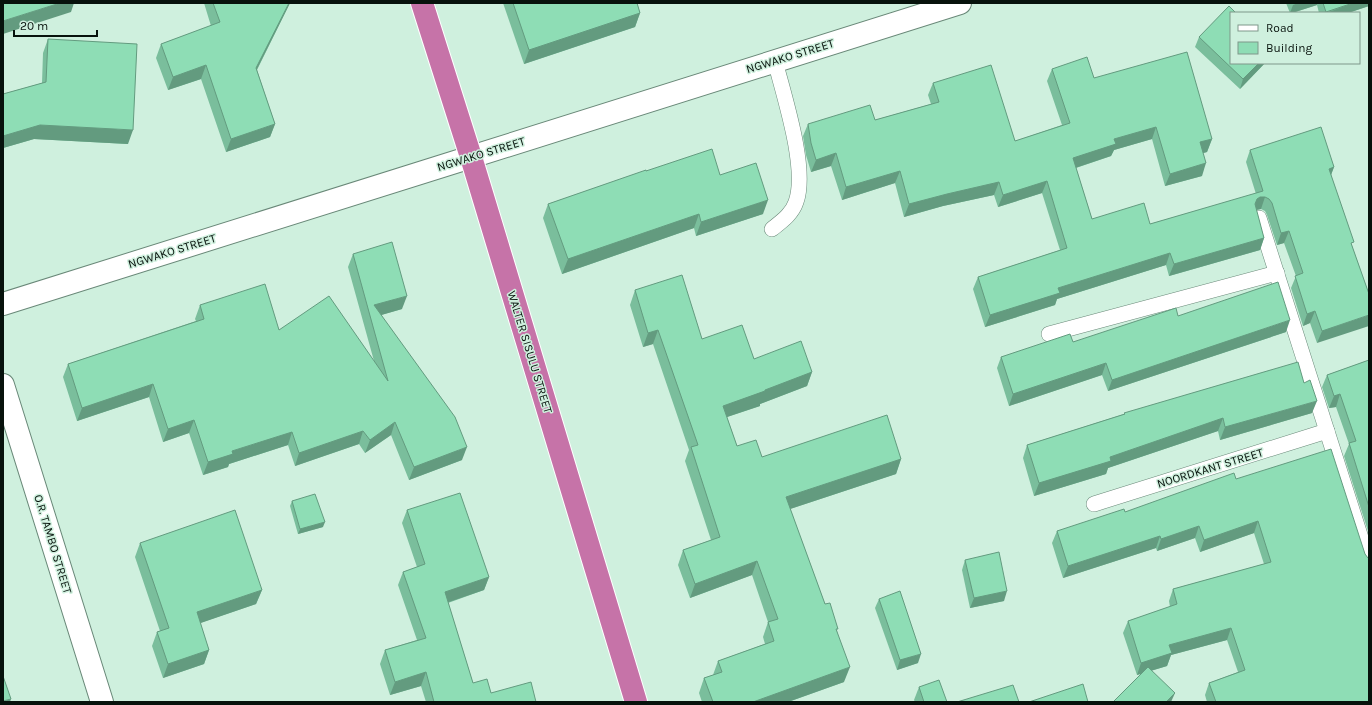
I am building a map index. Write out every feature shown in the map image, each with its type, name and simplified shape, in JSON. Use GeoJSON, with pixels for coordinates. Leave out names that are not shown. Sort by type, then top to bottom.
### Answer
{"type":"FeatureCollection","features":[{"type":"Feature","properties":{"kind":"highway","name":"WALTER SISULU STREET"},"geometry":{"type":"LineString","coordinates":[[422,3],[471,157],[636,702]]}},
{"type":"Feature","properties":{"kind":"street","name":"NGWAKO STREET"},"geometry":{"type":"LineString","coordinates":[[3,304],[960,3]]}},
{"type":"Feature","properties":{"kind":"street","name":"O.R. TAMBO STREET"},"geometry":{"type":"LineString","coordinates":[[3,385],[102,702]]}},
{"type":"Feature","properties":{"kind":"lane"},"geometry":{"type":"LineString","coordinates":[[772,229],[790,214],[796,202],[799,186],[797,150],[776,61]]}},
{"type":"Feature","properties":{"kind":"lane"},"geometry":{"type":"LineString","coordinates":[[1259,218],[1369,563]]}},
{"type":"Feature","properties":{"kind":"lane"},"geometry":{"type":"LineString","coordinates":[[1049,334],[1276,273]]}},
{"type":"Feature","properties":{"kind":"lane","name":"NOORDKANT STREET"},"geometry":{"type":"LineString","coordinates":[[1094,504],[1327,431]]}},
{"type":"Feature","properties":{"kind":"building"},"geometry":{"type":"Polygon","coordinates":[[[3,3],[60,3],[3,21],[3,3]]]}},
{"type":"Feature","properties":{"kind":"building"},"geometry":{"type":"Polygon","coordinates":[[[213,3],[289,3],[256,68],[275,124],[231,139],[206,65],[173,77],[161,44],[220,22],[213,3]]]}},
{"type":"Feature","properties":{"kind":"building"},"geometry":{"type":"Polygon","coordinates":[[[513,3],[637,3],[640,13],[529,50],[513,3]]]}},
{"type":"Feature","properties":{"kind":"building"},"geometry":{"type":"Polygon","coordinates":[[[1323,3],[1353,3],[1326,12],[1323,3]]]}},
{"type":"Feature","properties":{"kind":"building"},"geometry":{"type":"Polygon","coordinates":[[[1229,6],[1235,12],[1230,12],[1230,64],[1258,64],[1243,79],[1199,37],[1229,6]]]}},
{"type":"Feature","properties":{"kind":"building"},"geometry":{"type":"Polygon","coordinates":[[[48,39],[137,44],[133,130],[40,125],[3,136],[3,94],[46,82],[48,39]]]}},
{"type":"Feature","properties":{"kind":"building"},"geometry":{"type":"Polygon","coordinates":[[[1187,52],[1212,139],[1200,142],[1206,163],[1170,174],[1156,127],[1114,139],[1116,144],[1073,158],[1092,219],[1144,203],[1150,224],[1263,191],[1250,150],[1321,127],[1334,167],[1329,169],[1354,242],[1351,243],[1369,294],[1369,315],[1322,331],[1315,311],[1307,314],[1295,276],[1303,273],[1289,231],[1281,233],[1272,203],[1265,197],[1260,197],[1257,199],[1255,204],[1264,238],[1174,264],[1170,253],[1058,288],[1060,293],[990,315],[978,277],[1067,248],[1047,181],[1003,195],[999,182],[909,204],[900,171],[846,187],[836,153],[816,160],[811,143],[808,124],[870,105],[875,120],[939,102],[933,83],[991,65],[1015,141],[1070,123],[1052,69],[1087,57],[1094,78],[1187,52]]]}},
{"type":"Feature","properties":{"kind":"building"},"geometry":{"type":"Polygon","coordinates":[[[712,149],[720,175],[756,163],[768,200],[701,222],[699,214],[568,259],[548,204],[712,149]]]}},
{"type":"Feature","properties":{"kind":"building"},"geometry":{"type":"Polygon","coordinates":[[[392,242],[407,296],[374,305],[455,417],[467,447],[414,467],[395,422],[370,440],[363,431],[299,453],[292,432],[232,451],[233,454],[208,462],[194,420],[168,429],[153,384],[82,408],[68,364],[204,319],[200,305],[265,284],[279,330],[329,296],[388,381],[353,254],[392,242]]]}},
{"type":"Feature","properties":{"kind":"building"},"geometry":{"type":"Polygon","coordinates":[[[682,275],[702,339],[742,325],[754,359],[801,341],[812,372],[723,406],[737,446],[756,440],[762,457],[887,415],[901,459],[786,497],[825,604],[830,603],[838,629],[836,629],[850,667],[753,702],[713,702],[704,678],[722,672],[718,661],[774,641],[768,622],[778,619],[757,561],[695,584],[683,550],[720,537],[691,447],[698,445],[658,330],[648,333],[635,290],[682,275]]]}},
{"type":"Feature","properties":{"kind":"building"},"geometry":{"type":"Polygon","coordinates":[[[1278,282],[1290,320],[1112,380],[1106,363],[1013,394],[1001,357],[1070,334],[1073,342],[1176,308],[1178,316],[1278,282]]]}},
{"type":"Feature","properties":{"kind":"building"},"geometry":{"type":"Polygon","coordinates":[[[1369,360],[1369,507],[1349,443],[1356,441],[1340,394],[1334,396],[1327,375],[1369,360]]]}},
{"type":"Feature","properties":{"kind":"building"},"geometry":{"type":"Polygon","coordinates":[[[1298,362],[1304,383],[1310,380],[1317,401],[1225,427],[1223,418],[1110,457],[1111,461],[1039,483],[1027,445],[1125,414],[1124,413],[1298,362]]]}},
{"type":"Feature","properties":{"kind":"building"},"geometry":{"type":"Polygon","coordinates":[[[1331,449],[1365,554],[1369,558],[1369,702],[1216,702],[1209,683],[1245,670],[1231,628],[1169,645],[1172,653],[1141,663],[1128,621],[1177,604],[1173,589],[1271,562],[1258,521],[1204,540],[1199,526],[1161,539],[1160,536],[1068,566],[1057,531],[1124,509],[1125,512],[1234,473],[1236,479],[1331,449]]]}},
{"type":"Feature","properties":{"kind":"building"},"geometry":{"type":"Polygon","coordinates":[[[460,493],[489,577],[445,592],[473,683],[487,679],[491,693],[531,682],[536,702],[434,702],[426,672],[395,682],[385,650],[426,638],[403,572],[425,564],[407,510],[460,493]]]}},
{"type":"Feature","properties":{"kind":"building"},"geometry":{"type":"Polygon","coordinates":[[[315,494],[325,522],[300,529],[292,501],[315,494]]]}},
{"type":"Feature","properties":{"kind":"building"},"geometry":{"type":"Polygon","coordinates":[[[235,510],[262,590],[197,612],[209,650],[168,664],[157,632],[169,628],[140,543],[235,510]]]}},
{"type":"Feature","properties":{"kind":"building"},"geometry":{"type":"Polygon","coordinates":[[[999,552],[1007,591],[974,598],[965,560],[999,552]]]}},
{"type":"Feature","properties":{"kind":"building"},"geometry":{"type":"Polygon","coordinates":[[[900,591],[921,654],[900,660],[879,599],[900,591]]]}},
{"type":"Feature","properties":{"kind":"building"},"geometry":{"type":"Polygon","coordinates":[[[1148,667],[1175,693],[1166,702],[1113,702],[1148,667]]]}},
{"type":"Feature","properties":{"kind":"building"},"geometry":{"type":"Polygon","coordinates":[[[3,676],[11,699],[3,701],[3,676]]]}},
{"type":"Feature","properties":{"kind":"building"},"geometry":{"type":"Polygon","coordinates":[[[939,680],[947,702],[924,702],[919,687],[939,680]]]}},
{"type":"Feature","properties":{"kind":"building"},"geometry":{"type":"Polygon","coordinates":[[[1083,684],[1088,702],[1029,702],[1083,684]]]}},
{"type":"Feature","properties":{"kind":"building"},"geometry":{"type":"Polygon","coordinates":[[[1013,685],[1019,702],[957,702],[1013,685]]]}}]}
